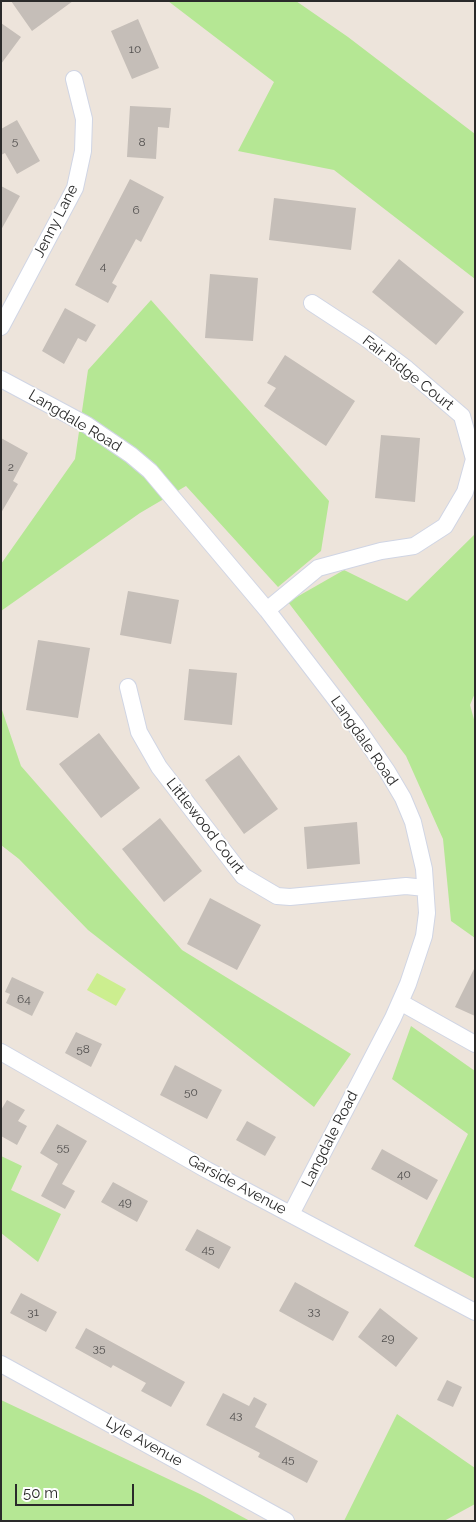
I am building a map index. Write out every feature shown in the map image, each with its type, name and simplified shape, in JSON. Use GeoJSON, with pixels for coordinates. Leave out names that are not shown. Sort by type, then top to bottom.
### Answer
{"type":"FeatureCollection","features":[{"type":"Feature","properties":{"kind":"street","name":"Jenny Lane"},"geometry":{"type":"LineString","coordinates":[[1,327],[75,188],[83,151],[84,119],[74,79]]}},
{"type":"Feature","properties":{"kind":"street","name":"Fair Ridge Court"},"geometry":{"type":"LineString","coordinates":[[267,610],[318,568],[381,551],[414,546],[445,526],[465,492],[474,459],[462,416],[407,369],[367,339],[312,303]]}},
{"type":"Feature","properties":{"kind":"street","name":"Langdale Road"},"geometry":{"type":"LineString","coordinates":[[1,379],[87,425],[131,455],[150,471],[267,610],[356,726],[387,771],[403,798],[413,822],[419,842],[426,888],[427,912],[424,936],[400,1002],[291,1214]]}},
{"type":"Feature","properties":{"kind":"street","name":"Littlewood Court"},"geometry":{"type":"LineString","coordinates":[[128,687],[139,732],[159,767],[243,876],[277,896],[290,897],[406,886],[426,888]]}},
{"type":"Feature","properties":{"kind":"street"},"geometry":{"type":"LineString","coordinates":[[400,1002],[475,1044]]}},
{"type":"Feature","properties":{"kind":"street","name":"Garside Avenue"},"geometry":{"type":"LineString","coordinates":[[1,1052],[207,1170],[475,1312]]}},
{"type":"Feature","properties":{"kind":"street","name":"Lyle Avenue"},"geometry":{"type":"LineString","coordinates":[[1,1364],[286,1521]]}},
{"type":"Feature","properties":{"kind":"green space"},"geometry":{"type":"Polygon","coordinates":[[[168,1],[296,1],[348,37],[475,134],[475,279],[334,170],[238,151],[274,82],[168,1]]]}},
{"type":"Feature","properties":{"kind":"green space"},"geometry":{"type":"Polygon","coordinates":[[[151,300],[329,501],[321,551],[278,587],[186,486],[140,513],[1,611],[1,564],[75,459],[88,370],[151,300]]]}},
{"type":"Feature","properties":{"kind":"green space"},"geometry":{"type":"Polygon","coordinates":[[[475,534],[475,693],[470,705],[475,723],[475,938],[451,921],[443,839],[406,756],[288,602],[344,570],[407,601],[475,534]]]}},
{"type":"Feature","properties":{"kind":"green space"},"geometry":{"type":"Polygon","coordinates":[[[1,707],[21,766],[182,950],[351,1054],[314,1107],[88,930],[19,859],[1,845],[1,707]]]}},
{"type":"Feature","properties":{"kind":"green space"},"geometry":{"type":"Polygon","coordinates":[[[97,973],[126,989],[116,1006],[87,990],[97,973]]]}},
{"type":"Feature","properties":{"kind":"green space"},"geometry":{"type":"Polygon","coordinates":[[[411,1026],[475,1071],[475,1279],[414,1246],[468,1134],[392,1079],[411,1026]]]}},
{"type":"Feature","properties":{"kind":"green space"},"geometry":{"type":"Polygon","coordinates":[[[1,1156],[22,1166],[11,1190],[61,1214],[38,1262],[1,1233],[1,1156]]]}},
{"type":"Feature","properties":{"kind":"green space"},"geometry":{"type":"Polygon","coordinates":[[[1,1400],[200,1494],[250,1521],[1,1521],[1,1400]]]}},
{"type":"Feature","properties":{"kind":"green space"},"geometry":{"type":"Polygon","coordinates":[[[397,1414],[475,1468],[475,1504],[444,1521],[344,1521],[397,1414]]]}},
{"type":"Feature","properties":{"kind":"building"},"geometry":{"type":"Polygon","coordinates":[[[11,1],[73,1],[32,31],[11,1]]]}},
{"type":"Feature","properties":{"kind":"building"},"geometry":{"type":"Polygon","coordinates":[[[138,19],[159,68],[132,79],[111,31],[138,19]]]}},
{"type":"Feature","properties":{"kind":"building"},"geometry":{"type":"Polygon","coordinates":[[[1,23],[21,37],[1,64],[1,23]]]}},
{"type":"Feature","properties":{"kind":"building"},"geometry":{"type":"Polygon","coordinates":[[[130,106],[171,108],[169,128],[158,127],[156,159],[127,157],[130,106]]]}},
{"type":"Feature","properties":{"kind":"building"},"geometry":{"type":"Polygon","coordinates":[[[17,120],[40,161],[17,174],[5,153],[1,155],[1,129],[17,120]]]}},
{"type":"Feature","properties":{"kind":"building"},"geometry":{"type":"Polygon","coordinates":[[[130,179],[164,197],[141,242],[136,239],[112,283],[117,286],[108,303],[75,285],[130,179]]]}},
{"type":"Feature","properties":{"kind":"building"},"geometry":{"type":"Polygon","coordinates":[[[1,186],[20,196],[1,230],[1,186]]]}},
{"type":"Feature","properties":{"kind":"building"},"geometry":{"type":"Polygon","coordinates":[[[274,198],[356,208],[351,250],[269,240],[274,198]]]}},
{"type":"Feature","properties":{"kind":"building"},"geometry":{"type":"Polygon","coordinates":[[[399,259],[464,312],[436,345],[372,292],[399,259]]]}},
{"type":"Feature","properties":{"kind":"building"},"geometry":{"type":"Polygon","coordinates":[[[210,274],[258,278],[253,341],[205,338],[210,274]]]}},
{"type":"Feature","properties":{"kind":"building"},"geometry":{"type":"Polygon","coordinates":[[[65,308],[96,325],[86,342],[78,338],[64,364],[42,351],[65,308]]]}},
{"type":"Feature","properties":{"kind":"building"},"geometry":{"type":"Polygon","coordinates":[[[285,355],[355,401],[326,446],[264,406],[276,388],[267,383],[285,355]]]}},
{"type":"Feature","properties":{"kind":"building"},"geometry":{"type":"Polygon","coordinates":[[[381,435],[420,438],[415,502],[375,498],[381,435]]]}},
{"type":"Feature","properties":{"kind":"building"},"geometry":{"type":"Polygon","coordinates":[[[1,438],[28,453],[13,481],[18,484],[1,513],[1,438]]]}},
{"type":"Feature","properties":{"kind":"building"},"geometry":{"type":"Polygon","coordinates":[[[128,591],[179,600],[171,644],[120,635],[128,591]]]}},
{"type":"Feature","properties":{"kind":"building"},"geometry":{"type":"Polygon","coordinates":[[[38,640],[90,648],[78,718],[26,710],[38,640]]]}},
{"type":"Feature","properties":{"kind":"building"},"geometry":{"type":"Polygon","coordinates":[[[189,669],[237,673],[232,725],[184,720],[189,669]]]}},
{"type":"Feature","properties":{"kind":"building"},"geometry":{"type":"Polygon","coordinates":[[[99,733],[140,788],[101,818],[59,764],[99,733]]]}},
{"type":"Feature","properties":{"kind":"building"},"geometry":{"type":"Polygon","coordinates":[[[239,755],[278,809],[244,834],[205,780],[239,755]]]}},
{"type":"Feature","properties":{"kind":"building"},"geometry":{"type":"Polygon","coordinates":[[[160,818],[202,871],[164,902],[122,849],[160,818]]]}},
{"type":"Feature","properties":{"kind":"building"},"geometry":{"type":"Polygon","coordinates":[[[357,822],[360,864],[307,869],[304,827],[357,822]]]}},
{"type":"Feature","properties":{"kind":"building"},"geometry":{"type":"Polygon","coordinates":[[[210,898],[261,925],[237,970],[187,944],[210,898]]]}},
{"type":"Feature","properties":{"kind":"building"},"geometry":{"type":"Polygon","coordinates":[[[475,967],[475,1016],[455,1007],[475,967]]]}},
{"type":"Feature","properties":{"kind":"building"},"geometry":{"type":"Polygon","coordinates":[[[12,977],[44,992],[32,1016],[6,1003],[10,994],[5,992],[12,977]]]}},
{"type":"Feature","properties":{"kind":"building"},"geometry":{"type":"Polygon","coordinates":[[[76,1032],[102,1044],[91,1067],[65,1053],[76,1032]]]}},
{"type":"Feature","properties":{"kind":"building"},"geometry":{"type":"Polygon","coordinates":[[[175,1065],[222,1090],[207,1119],[160,1095],[175,1065]]]}},
{"type":"Feature","properties":{"kind":"building"},"geometry":{"type":"Polygon","coordinates":[[[7,1100],[25,1110],[18,1121],[27,1126],[17,1145],[1,1136],[1,1110],[7,1100]]]}},
{"type":"Feature","properties":{"kind":"building"},"geometry":{"type":"Polygon","coordinates":[[[247,1121],[276,1137],[265,1156],[236,1140],[247,1121]]]}},
{"type":"Feature","properties":{"kind":"building"},"geometry":{"type":"Polygon","coordinates":[[[57,1124],[87,1141],[62,1184],[75,1191],[65,1209],[41,1196],[58,1164],[40,1153],[57,1124]]]}},
{"type":"Feature","properties":{"kind":"building"},"geometry":{"type":"Polygon","coordinates":[[[382,1149],[438,1180],[427,1200],[371,1169],[382,1149]]]}},
{"type":"Feature","properties":{"kind":"building"},"geometry":{"type":"Polygon","coordinates":[[[113,1182],[148,1201],[137,1222],[101,1202],[113,1182]]]}},
{"type":"Feature","properties":{"kind":"building"},"geometry":{"type":"Polygon","coordinates":[[[197,1229],[231,1247],[219,1269],[185,1250],[197,1229]]]}},
{"type":"Feature","properties":{"kind":"building"},"geometry":{"type":"Polygon","coordinates":[[[295,1282],[349,1312],[333,1341],[279,1311],[295,1282]]]}},
{"type":"Feature","properties":{"kind":"building"},"geometry":{"type":"Polygon","coordinates":[[[21,1293],[57,1312],[46,1332],[10,1313],[21,1293]]]}},
{"type":"Feature","properties":{"kind":"building"},"geometry":{"type":"Polygon","coordinates":[[[380,1308],[418,1338],[396,1367],[358,1337],[380,1308]]]}},
{"type":"Feature","properties":{"kind":"building"},"geometry":{"type":"Polygon","coordinates":[[[86,1328],[185,1382],[171,1407],[141,1391],[146,1383],[113,1365],[111,1368],[75,1348],[86,1328]]]}},
{"type":"Feature","properties":{"kind":"building"},"geometry":{"type":"Polygon","coordinates":[[[447,1380],[462,1387],[453,1407],[437,1400],[447,1380]]]}},
{"type":"Feature","properties":{"kind":"building"},"geometry":{"type":"Polygon","coordinates":[[[223,1393],[249,1406],[254,1397],[267,1404],[255,1427],[318,1461],[307,1483],[258,1457],[260,1453],[206,1425],[223,1393]]]}}]}
